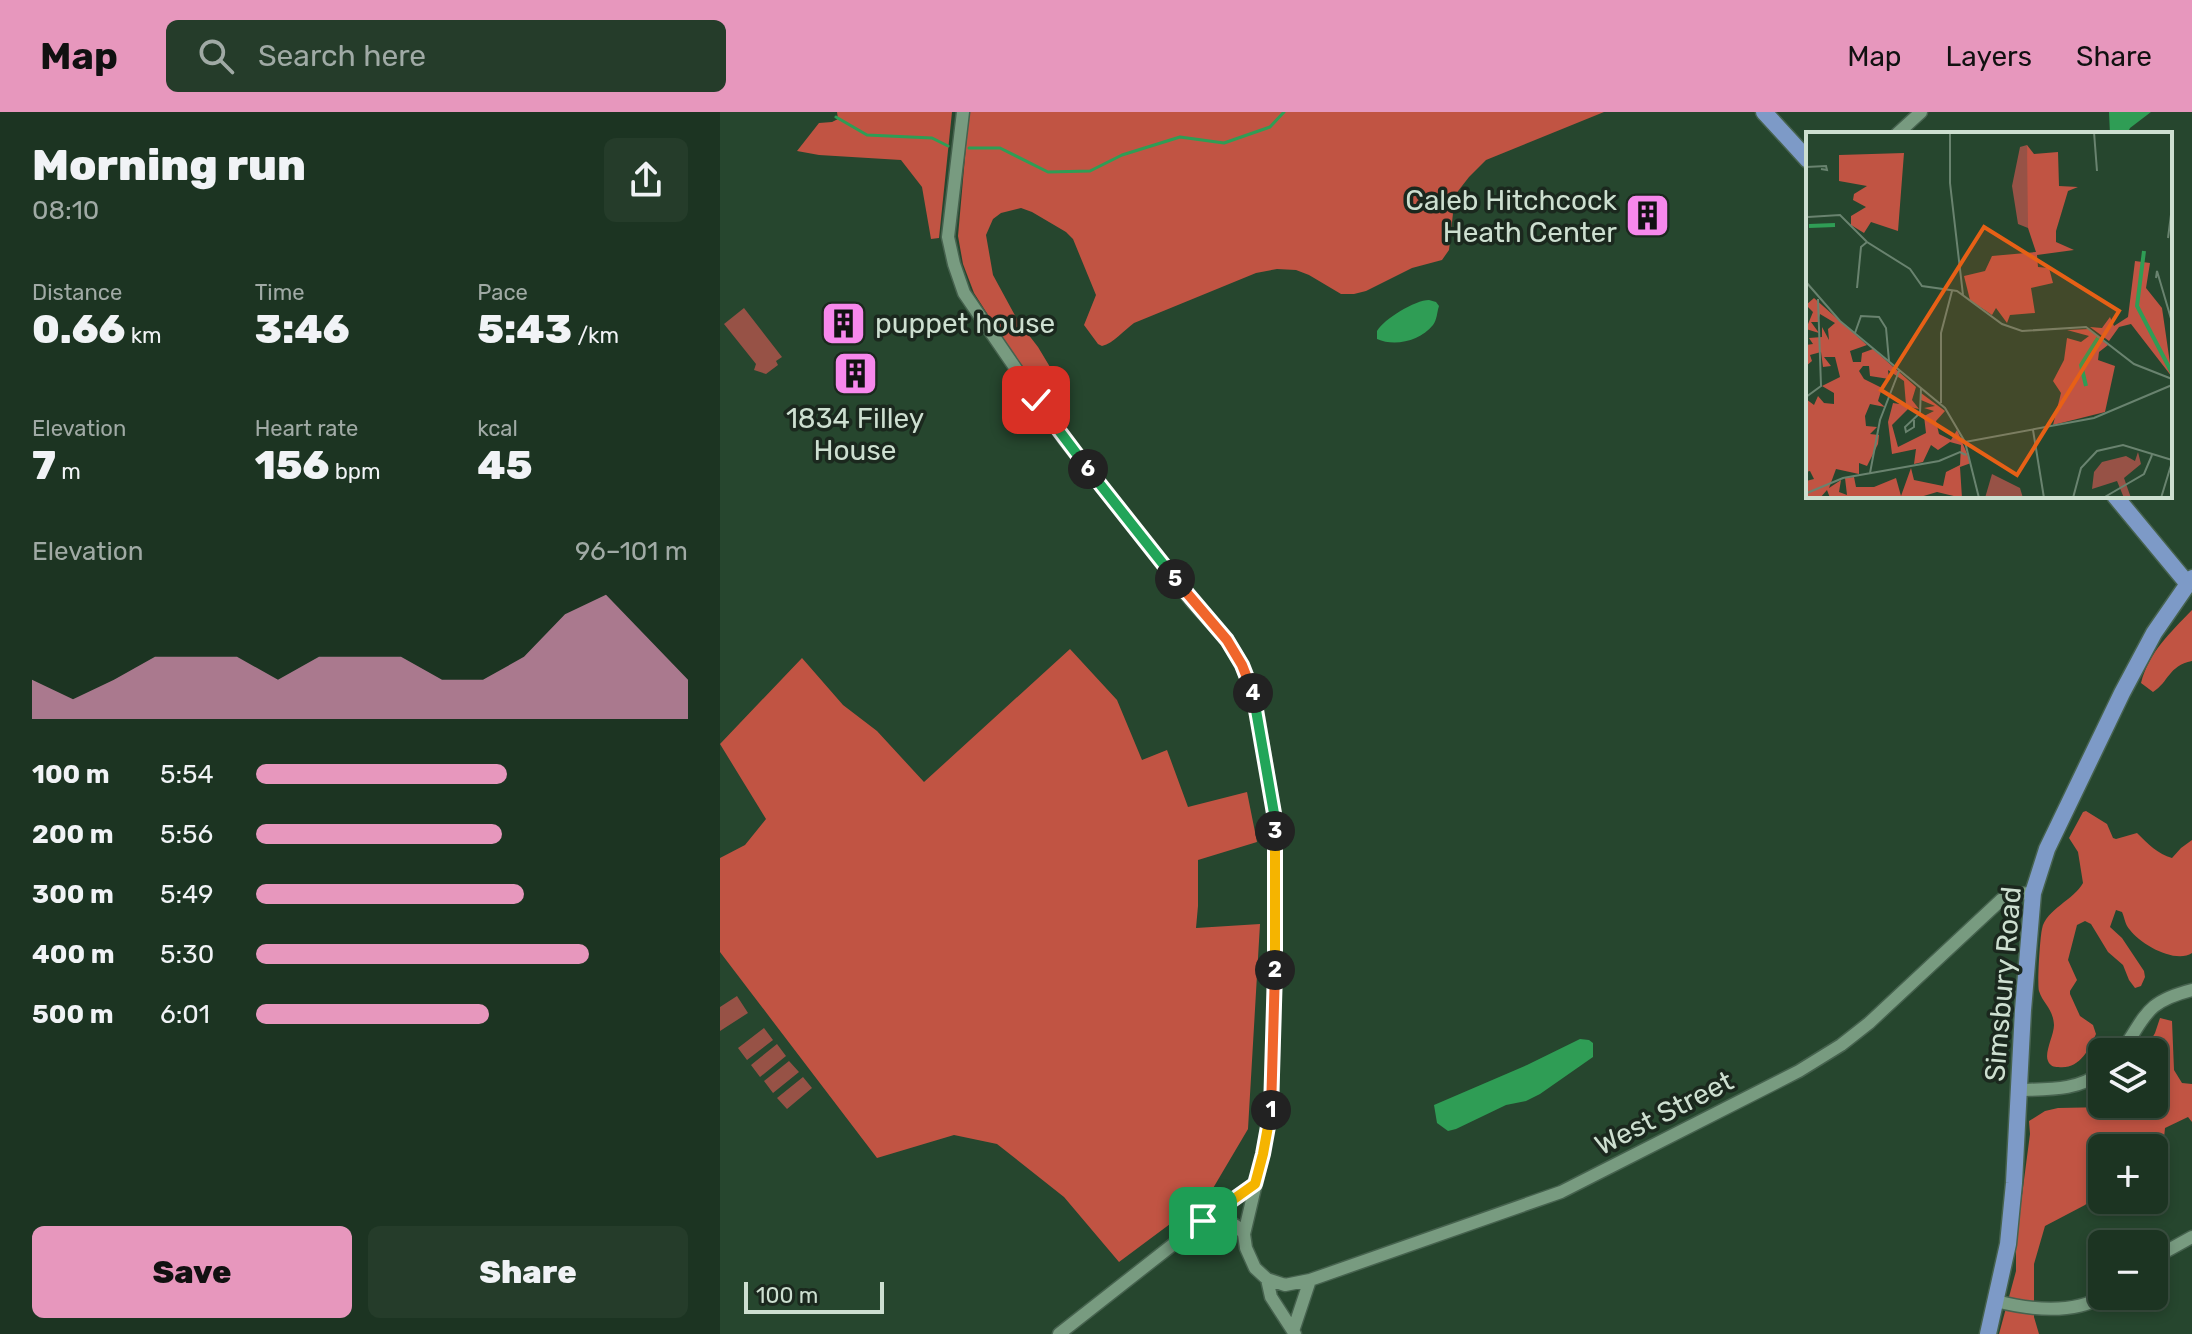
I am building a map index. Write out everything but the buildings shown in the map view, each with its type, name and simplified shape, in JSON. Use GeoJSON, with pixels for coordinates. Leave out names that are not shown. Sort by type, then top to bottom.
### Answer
{"type":"FeatureCollection","features":[{"type":"Feature","properties":{"kind":"main road"},"geometry":{"type":"LineString","coordinates":[[1764,112],[1806,158]]}},
{"type":"Feature","properties":{"kind":"main road"},"geometry":{"type":"LineString","coordinates":[[2117,498],[2190,581]]}},
{"type":"Feature","properties":{"kind":"main road","name":"Simsbury Road"},"geometry":{"type":"LineString","coordinates":[[1988,1334],[2008,1244],[2033,893],[2047,849],[2122,693],[2154,633],[2190,581]]}},
{"type":"Feature","properties":{"kind":"street"},"geometry":{"type":"LineString","coordinates":[[963,112],[948,237],[964,293],[1064,439],[1193,603],[1227,640],[1242,665],[1255,699],[1275,819],[1275,981],[1271,1107],[1244,1234],[1246,1248],[1255,1268],[1267,1279],[1271,1297],[1294,1332]]}},
{"type":"Feature","properties":{"kind":"street"},"geometry":{"type":"LineString","coordinates":[[1899,132],[1921,112]]}},
{"type":"Feature","properties":{"kind":"street","name":"West Street"},"geometry":{"type":"LineString","coordinates":[[1267,1279],[1285,1285],[1310,1280],[1584,1182],[1799,1071],[1841,1045],[1869,1023],[2001,900],[2011,894],[2033,893]]}},
{"type":"Feature","properties":{"kind":"street"},"geometry":{"type":"LineString","coordinates":[[2129,1038],[2151,1009],[2167,998],[2192,990]]}},
{"type":"Feature","properties":{"kind":"street"},"geometry":{"type":"LineString","coordinates":[[2019,1090],[2077,1086],[2088,1081]]}},
{"type":"Feature","properties":{"kind":"street"},"geometry":{"type":"LineString","coordinates":[[1059,1334],[1255,1184]]}},
{"type":"Feature","properties":{"kind":"street"},"geometry":{"type":"LineString","coordinates":[[1203,1221],[1220,1219],[1238,1226],[1244,1234]]}},
{"type":"Feature","properties":{"kind":"street"},"geometry":{"type":"LineString","coordinates":[[2168,1249],[2192,1237]]}},
{"type":"Feature","properties":{"kind":"street"},"geometry":{"type":"LineString","coordinates":[[1294,1332],[1310,1280]]}},
{"type":"Feature","properties":{"kind":"street"},"geometry":{"type":"LineString","coordinates":[[1996,1301],[2057,1309],[2088,1303]]}},
{"type":"Feature","properties":{"kind":"shaded area"},"geometry":{"type":"Polygon","coordinates":[[[837,112],[952,112],[939,238],[931,239],[922,187],[901,160],[797,151],[819,123],[838,119],[837,112]]]}},
{"type":"Feature","properties":{"kind":"shaded area"},"geometry":{"type":"Polygon","coordinates":[[[969,112],[1604,112],[1486,160],[1455,195],[1449,250],[1442,260],[1412,268],[1354,294],[1341,294],[1296,270],[1277,269],[1256,273],[1134,323],[1102,346],[1084,325],[1096,295],[1073,239],[1066,232],[1021,208],[1001,213],[993,219],[986,235],[993,275],[1018,321],[1056,377],[1054,389],[1049,393],[1033,385],[974,293],[963,264],[958,236],[969,112]]]}},
{"type":"Feature","properties":{"kind":"shaded area"},"geometry":{"type":"Polygon","coordinates":[[[2109,112],[2151,112],[2128,132],[2110,132],[2109,112]]]}},
{"type":"Feature","properties":{"kind":"shaded area"},"geometry":{"type":"Polygon","coordinates":[[[1429,300],[1439,306],[1428,331],[1414,339],[1399,342],[1377,339],[1377,331],[1393,316],[1416,303],[1429,300]]]}},
{"type":"Feature","properties":{"kind":"shaded area"},"geometry":{"type":"Polygon","coordinates":[[[744,308],[782,357],[776,361],[778,365],[766,374],[754,370],[756,364],[724,324],[744,308]]]}},
{"type":"Feature","properties":{"kind":"shaded area"},"geometry":{"type":"Polygon","coordinates":[[[2192,610],[2192,661],[2173,670],[2153,692],[2141,683],[2149,662],[2192,610]]]}},
{"type":"Feature","properties":{"kind":"shaded area"},"geometry":{"type":"Polygon","coordinates":[[[1070,649],[1117,700],[1142,760],[1167,750],[1188,807],[1247,792],[1257,842],[1198,860],[1196,928],[1260,924],[1248,1129],[1209,1195],[1119,1262],[1064,1197],[997,1144],[954,1135],[877,1158],[720,952],[720,858],[745,845],[766,819],[720,744],[802,658],[843,705],[877,731],[924,782],[1070,649]]]}},
{"type":"Feature","properties":{"kind":"shaded area"},"geometry":{"type":"Polygon","coordinates":[[[2083,812],[2107,824],[2113,838],[2137,833],[2149,845],[2172,858],[2192,840],[2192,953],[2185,956],[2168,955],[2150,947],[2135,936],[2122,912],[2116,910],[2110,927],[2122,938],[2144,971],[2141,986],[2135,988],[2123,965],[2108,952],[2091,924],[2085,921],[2077,925],[2068,960],[2077,980],[2070,994],[2080,1016],[2093,1025],[2096,1034],[2094,1038],[2088,1038],[2088,1048],[2077,1062],[2057,1067],[2052,1066],[2047,1058],[2054,1029],[2053,1019],[2038,987],[2041,934],[2049,916],[2083,883],[2078,852],[2069,838],[2083,812]]]}},
{"type":"Feature","properties":{"kind":"shaded area"},"geometry":{"type":"Polygon","coordinates":[[[737,996],[748,1013],[720,1031],[720,1007],[737,996]]]}},
{"type":"Feature","properties":{"kind":"shaded area"},"geometry":{"type":"Polygon","coordinates":[[[2160,1018],[2172,1021],[2174,1070],[2182,1083],[2192,1084],[2192,1122],[2188,1117],[2165,1128],[2164,1134],[2088,1134],[2088,1202],[2045,1226],[2034,1264],[2034,1317],[2039,1334],[1999,1334],[2016,1271],[2016,1241],[2029,1121],[2045,1111],[2058,1108],[2088,1107],[2088,1118],[2168,1118],[2168,1038],[2152,1038],[2160,1018]]]}},
{"type":"Feature","properties":{"kind":"shaded area"},"geometry":{"type":"Polygon","coordinates":[[[764,1028],[773,1040],[747,1060],[738,1048],[764,1028]]]}},
{"type":"Feature","properties":{"kind":"shaded area"},"geometry":{"type":"Polygon","coordinates":[[[1580,1039],[1593,1043],[1593,1057],[1540,1094],[1506,1105],[1456,1129],[1448,1131],[1437,1123],[1434,1105],[1580,1039]]]}},
{"type":"Feature","properties":{"kind":"shaded area"},"geometry":{"type":"Polygon","coordinates":[[[777,1044],[786,1056],[760,1077],[751,1065],[777,1044]]]}},
{"type":"Feature","properties":{"kind":"shaded area"},"geometry":{"type":"Polygon","coordinates":[[[789,1061],[799,1072],[773,1093],[764,1081],[789,1061]]]}},
{"type":"Feature","properties":{"kind":"shaded area"},"geometry":{"type":"Polygon","coordinates":[[[803,1077],[812,1088],[787,1109],[777,1098],[803,1077]]]}},
{"type":"Feature","properties":{"kind":"waterway"},"geometry":{"type":"LineString","coordinates":[[969,148],[1000,148],[1048,172],[1090,171],[1122,155],[1180,137],[1224,143],[1270,127],[1284,112]]}},
{"type":"Feature","properties":{"kind":"waterway"},"geometry":{"type":"LineString","coordinates":[[836,117],[867,135],[932,138],[948,146]]}},
{"type":"Feature","properties":{"kind":"place","name":"Caleb Hitchcock Heath Center"},"geometry":{"type":"Point","coordinates":[1648,216]}},
{"type":"Feature","properties":{"kind":"place","name":"puppet house"},"geometry":{"type":"Point","coordinates":[844,323]}},
{"type":"Feature","properties":{"kind":"place","name":"1834 Filley House"},"geometry":{"type":"Point","coordinates":[855,373]}},
{"type":"Feature","properties":{"kind":"route"},"geometry":{"type":"LineString","coordinates":[[1036,400],[1193,603],[1227,640],[1242,665],[1255,699],[1275,819],[1271,1107],[1255,1184],[1203,1221]]}}]}
